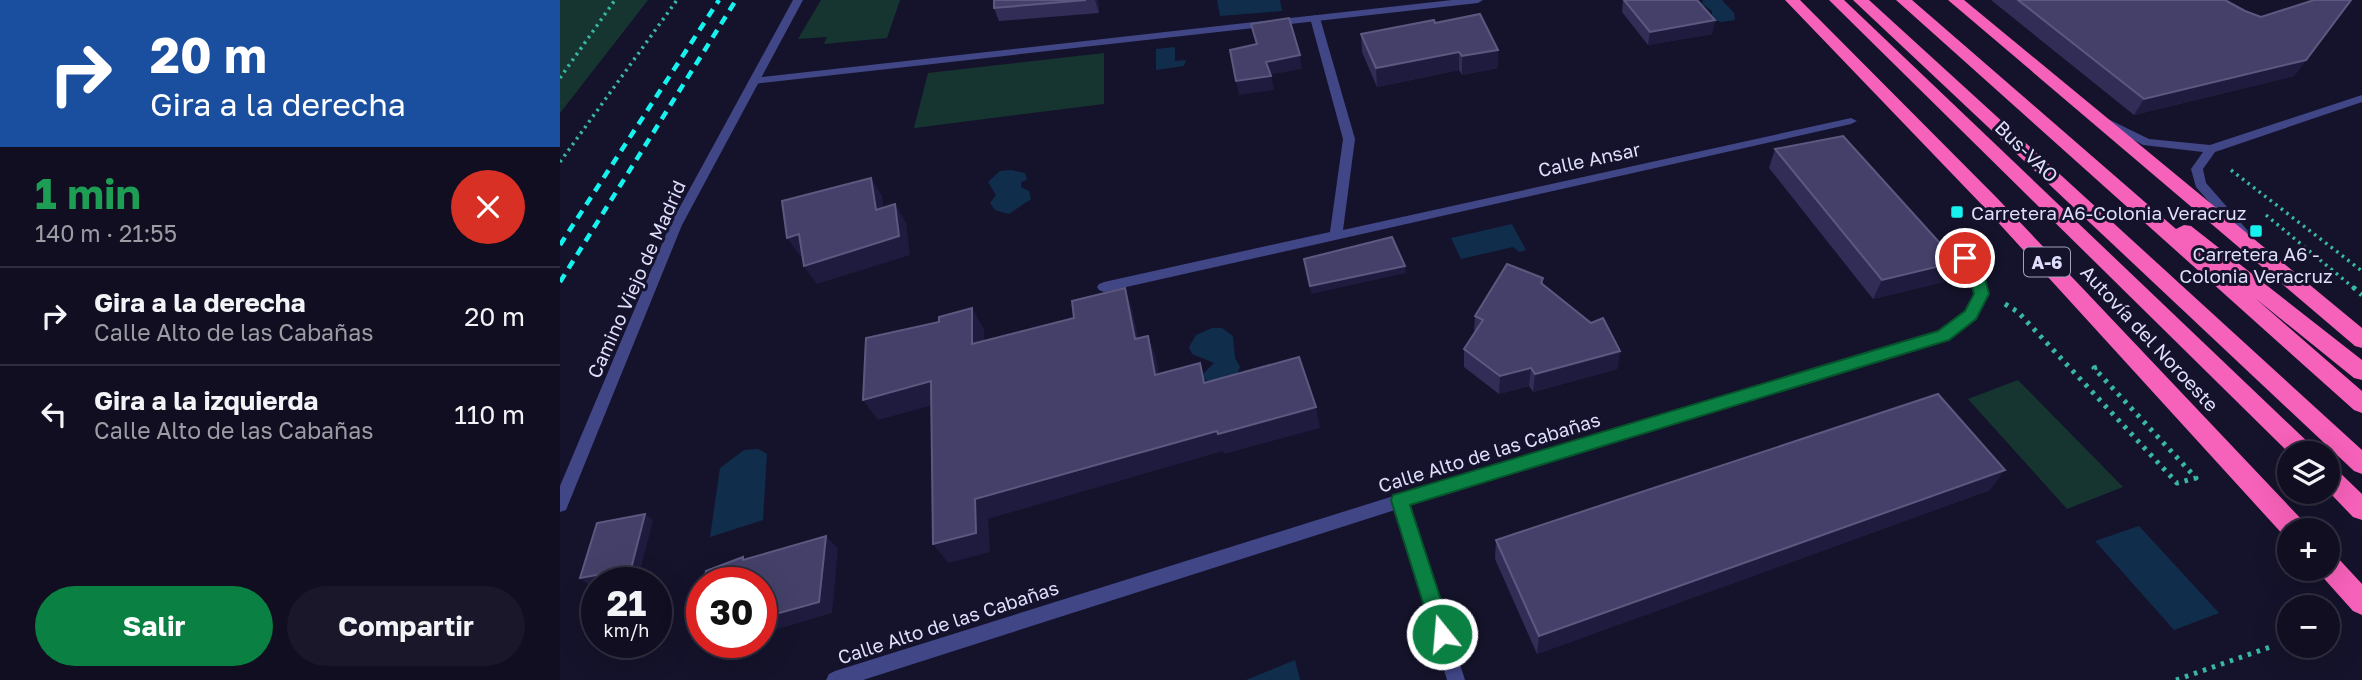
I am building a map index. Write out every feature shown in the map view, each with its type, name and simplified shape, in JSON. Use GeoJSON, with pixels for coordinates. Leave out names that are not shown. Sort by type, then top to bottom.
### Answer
{"type":"FeatureCollection","features":[{"type":"Feature","properties":{"kind":"highway","name":"Autovía del Noroeste"},"geometry":{"type":"LineString","coordinates":[[1792,0],[1992,203],[2284,518]]}},
{"type":"Feature","properties":{"kind":"highway","name":"Bus-VAO"},"geometry":{"type":"LineString","coordinates":[[1836,0],[2292,441]]}},
{"type":"Feature","properties":{"kind":"highway"},"geometry":{"type":"LineString","coordinates":[[1860,0],[2362,464]]}},
{"type":"Feature","properties":{"kind":"highway"},"geometry":{"type":"LineString","coordinates":[[1903,0],[2362,404]]}},
{"type":"Feature","properties":{"kind":"highway"},"geometry":{"type":"LineString","coordinates":[[1955,0],[2100,118],[2362,340]]}},
{"type":"Feature","properties":{"kind":"highway"},"geometry":{"type":"LineString","coordinates":[[1985,72],[2362,372]]}},
{"type":"Feature","properties":{"kind":"highway"},"geometry":{"type":"LineString","coordinates":[[2340,488],[2362,510]]}},
{"type":"Feature","properties":{"kind":"highway"},"geometry":{"type":"LineString","coordinates":[[2340,578],[2362,603]]}},
{"type":"Feature","properties":{"kind":"street","name":"Camino Viejo de Madrid"},"geometry":{"type":"LineString","coordinates":[[560,505],[676,225],[798,0]]}},
{"type":"Feature","properties":{"kind":"street"},"geometry":{"type":"LineString","coordinates":[[753,81],[1478,0]]}},
{"type":"Feature","properties":{"kind":"street"},"geometry":{"type":"LineString","coordinates":[[1315,18],[1349,139],[1336,234]]}},
{"type":"Feature","properties":{"kind":"street"},"geometry":{"type":"LineString","coordinates":[[2100,118],[2147,142],[2211,149],[2362,98]]}},
{"type":"Feature","properties":{"kind":"street","name":"Calle Ansar"},"geometry":{"type":"LineString","coordinates":[[1104,287],[1851,121]]}},
{"type":"Feature","properties":{"kind":"street"},"geometry":{"type":"LineString","coordinates":[[2211,149],[2197,169],[2200,184],[2266,260]]}},
{"type":"Feature","properties":{"kind":"street","name":"Calle Alto de las Cabañas"},"geometry":{"type":"LineString","coordinates":[[835,680],[1400,500],[1943,336],[1971,315],[1981,294],[1976,275],[1965,258]]}},
{"type":"Feature","properties":{"kind":"street"},"geometry":{"type":"LineString","coordinates":[[1400,500],[1456,680]]}},
{"type":"Feature","properties":{"kind":"path"},"geometry":{"type":"LineString","coordinates":[[560,78],[615,0]]}},
{"type":"Feature","properties":{"kind":"path"},"geometry":{"type":"LineString","coordinates":[[560,162],[677,0]]}},
{"type":"Feature","properties":{"kind":"path"},"geometry":{"type":"LineString","coordinates":[[2211,149],[2235,174],[2362,271]]}},
{"type":"Feature","properties":{"kind":"path"},"geometry":{"type":"LineString","coordinates":[[2176,680],[2273,646]]}},
{"type":"Feature","properties":{"kind":"green space"},"geometry":{"type":"Polygon","coordinates":[[[560,0],[648,0],[560,113],[560,0]]]}},
{"type":"Feature","properties":{"kind":"green space"},"geometry":{"type":"Polygon","coordinates":[[[821,0],[900,0],[887,38],[824,44],[827,37],[798,39],[821,0]]]}},
{"type":"Feature","properties":{"kind":"green space"},"geometry":{"type":"Polygon","coordinates":[[[1104,53],[1104,104],[914,128],[928,73],[1104,53]]]}},
{"type":"Feature","properties":{"kind":"green space"},"geometry":{"type":"Polygon","coordinates":[[[2018,380],[2123,487],[2067,509],[1968,399],[2018,380]]]}},
{"type":"Feature","properties":{"kind":"water"},"geometry":{"type":"Polygon","coordinates":[[[1217,0],[1280,0],[1282,11],[1220,16],[1217,0]]]}},
{"type":"Feature","properties":{"kind":"water"},"geometry":{"type":"Polygon","coordinates":[[[1703,0],[1722,0],[1734,13],[1735,20],[1721,22],[1712,19],[1712,11],[1702,4],[1703,0]]]}},
{"type":"Feature","properties":{"kind":"water"},"geometry":{"type":"Polygon","coordinates":[[[1175,47],[1175,61],[1186,60],[1184,66],[1156,70],[1156,49],[1175,47]]]}},
{"type":"Feature","properties":{"kind":"water"},"geometry":{"type":"Polygon","coordinates":[[[1000,171],[1025,173],[1027,180],[1021,182],[1021,187],[1029,191],[1031,199],[1009,214],[995,210],[990,203],[996,195],[988,182],[1000,171]]]}},
{"type":"Feature","properties":{"kind":"water"},"geometry":{"type":"Polygon","coordinates":[[[1512,224],[1526,250],[1519,252],[1513,247],[1461,259],[1451,238],[1512,224]]]}},
{"type":"Feature","properties":{"kind":"water"},"geometry":{"type":"Polygon","coordinates":[[[1212,328],[1222,328],[1233,336],[1235,358],[1240,367],[1234,376],[1225,381],[1203,379],[1203,374],[1214,363],[1192,354],[1189,347],[1196,335],[1212,328]]]}},
{"type":"Feature","properties":{"kind":"water"},"geometry":{"type":"Polygon","coordinates":[[[758,449],[767,454],[763,520],[710,537],[720,468],[744,450],[758,449]]]}},
{"type":"Feature","properties":{"kind":"water"},"geometry":{"type":"Polygon","coordinates":[[[2139,526],[2219,613],[2174,630],[2095,541],[2139,526]]]}},
{"type":"Feature","properties":{"kind":"water"},"geometry":{"type":"Polygon","coordinates":[[[1295,660],[1300,680],[1246,680],[1295,660]]]}},
{"type":"Feature","properties":{"kind":"building"},"geometry":{"type":"Polygon","coordinates":[[[994,0],[1086,0],[994,8],[994,0]]]}},
{"type":"Feature","properties":{"kind":"building"},"geometry":{"type":"Polygon","coordinates":[[[1624,0],[1697,0],[1715,20],[1650,32],[1624,0]]]}},
{"type":"Feature","properties":{"kind":"building"},"geometry":{"type":"Polygon","coordinates":[[[2018,0],[2225,0],[2261,17],[2314,0],[2351,0],[2306,60],[2144,99],[2018,0]]]}},
{"type":"Feature","properties":{"kind":"building"},"geometry":{"type":"Polygon","coordinates":[[[1480,14],[1498,50],[1462,56],[1459,52],[1376,68],[1361,34],[1434,20],[1435,23],[1480,14]]]}},
{"type":"Feature","properties":{"kind":"building"},"geometry":{"type":"Polygon","coordinates":[[[1289,18],[1300,55],[1266,62],[1271,76],[1236,81],[1230,50],[1257,44],[1251,24],[1289,18]]]}},
{"type":"Feature","properties":{"kind":"building"},"geometry":{"type":"Polygon","coordinates":[[[1843,136],[1957,262],[1882,280],[1775,149],[1843,136]]]}},
{"type":"Feature","properties":{"kind":"building"},"geometry":{"type":"Polygon","coordinates":[[[871,178],[876,210],[895,204],[899,236],[804,266],[799,234],[787,238],[782,201],[871,178]]]}},
{"type":"Feature","properties":{"kind":"building"},"geometry":{"type":"Polygon","coordinates":[[[1392,237],[1405,266],[1310,286],[1304,259],[1392,237]]]}},
{"type":"Feature","properties":{"kind":"building"},"geometry":{"type":"Polygon","coordinates":[[[1507,264],[1543,278],[1541,283],[1591,323],[1603,318],[1620,351],[1535,374],[1531,368],[1500,376],[1464,349],[1483,320],[1475,316],[1507,264]]]}},
{"type":"Feature","properties":{"kind":"building"},"geometry":{"type":"Polygon","coordinates":[[[1125,288],[1135,339],[1148,336],[1155,375],[1200,363],[1204,383],[1299,357],[1316,407],[1218,434],[1217,431],[975,499],[976,533],[933,544],[931,381],[863,400],[866,338],[939,322],[939,317],[972,308],[972,344],[1074,318],[1072,301],[1125,288]]]}},
{"type":"Feature","properties":{"kind":"building"},"geometry":{"type":"Polygon","coordinates":[[[1938,394],[2005,470],[1539,636],[1496,540],[1938,394]]]}},
{"type":"Feature","properties":{"kind":"building"},"geometry":{"type":"Polygon","coordinates":[[[645,514],[632,567],[583,567],[597,523],[645,514]]]}},
{"type":"Feature","properties":{"kind":"building"},"geometry":{"type":"Polygon","coordinates":[[[826,536],[819,602],[777,614],[777,567],[717,567],[743,557],[743,560],[826,536]]]}},
{"type":"Feature","properties":{"kind":"railway"},"geometry":{"type":"LineString","coordinates":[[560,245],[719,0]]}},
{"type":"Feature","properties":{"kind":"railway"},"geometry":{"type":"LineString","coordinates":[[560,282],[736,0]]}},
{"type":"Feature","properties":{"kind":"place","name":"Carretera A6-Colonia Veracruz"},"geometry":{"type":"Point","coordinates":[1957,212]}},
{"type":"Feature","properties":{"kind":"place","name":"Carretera A6 - Colonia Veracruz"},"geometry":{"type":"Point","coordinates":[2256,231]}},
{"type":"Feature","properties":{"kind":"route"},"geometry":{"type":"LineString","coordinates":[[1442,634],[1400,500],[1943,336],[1971,315],[1981,294],[1976,275],[1965,258]]}}]}
